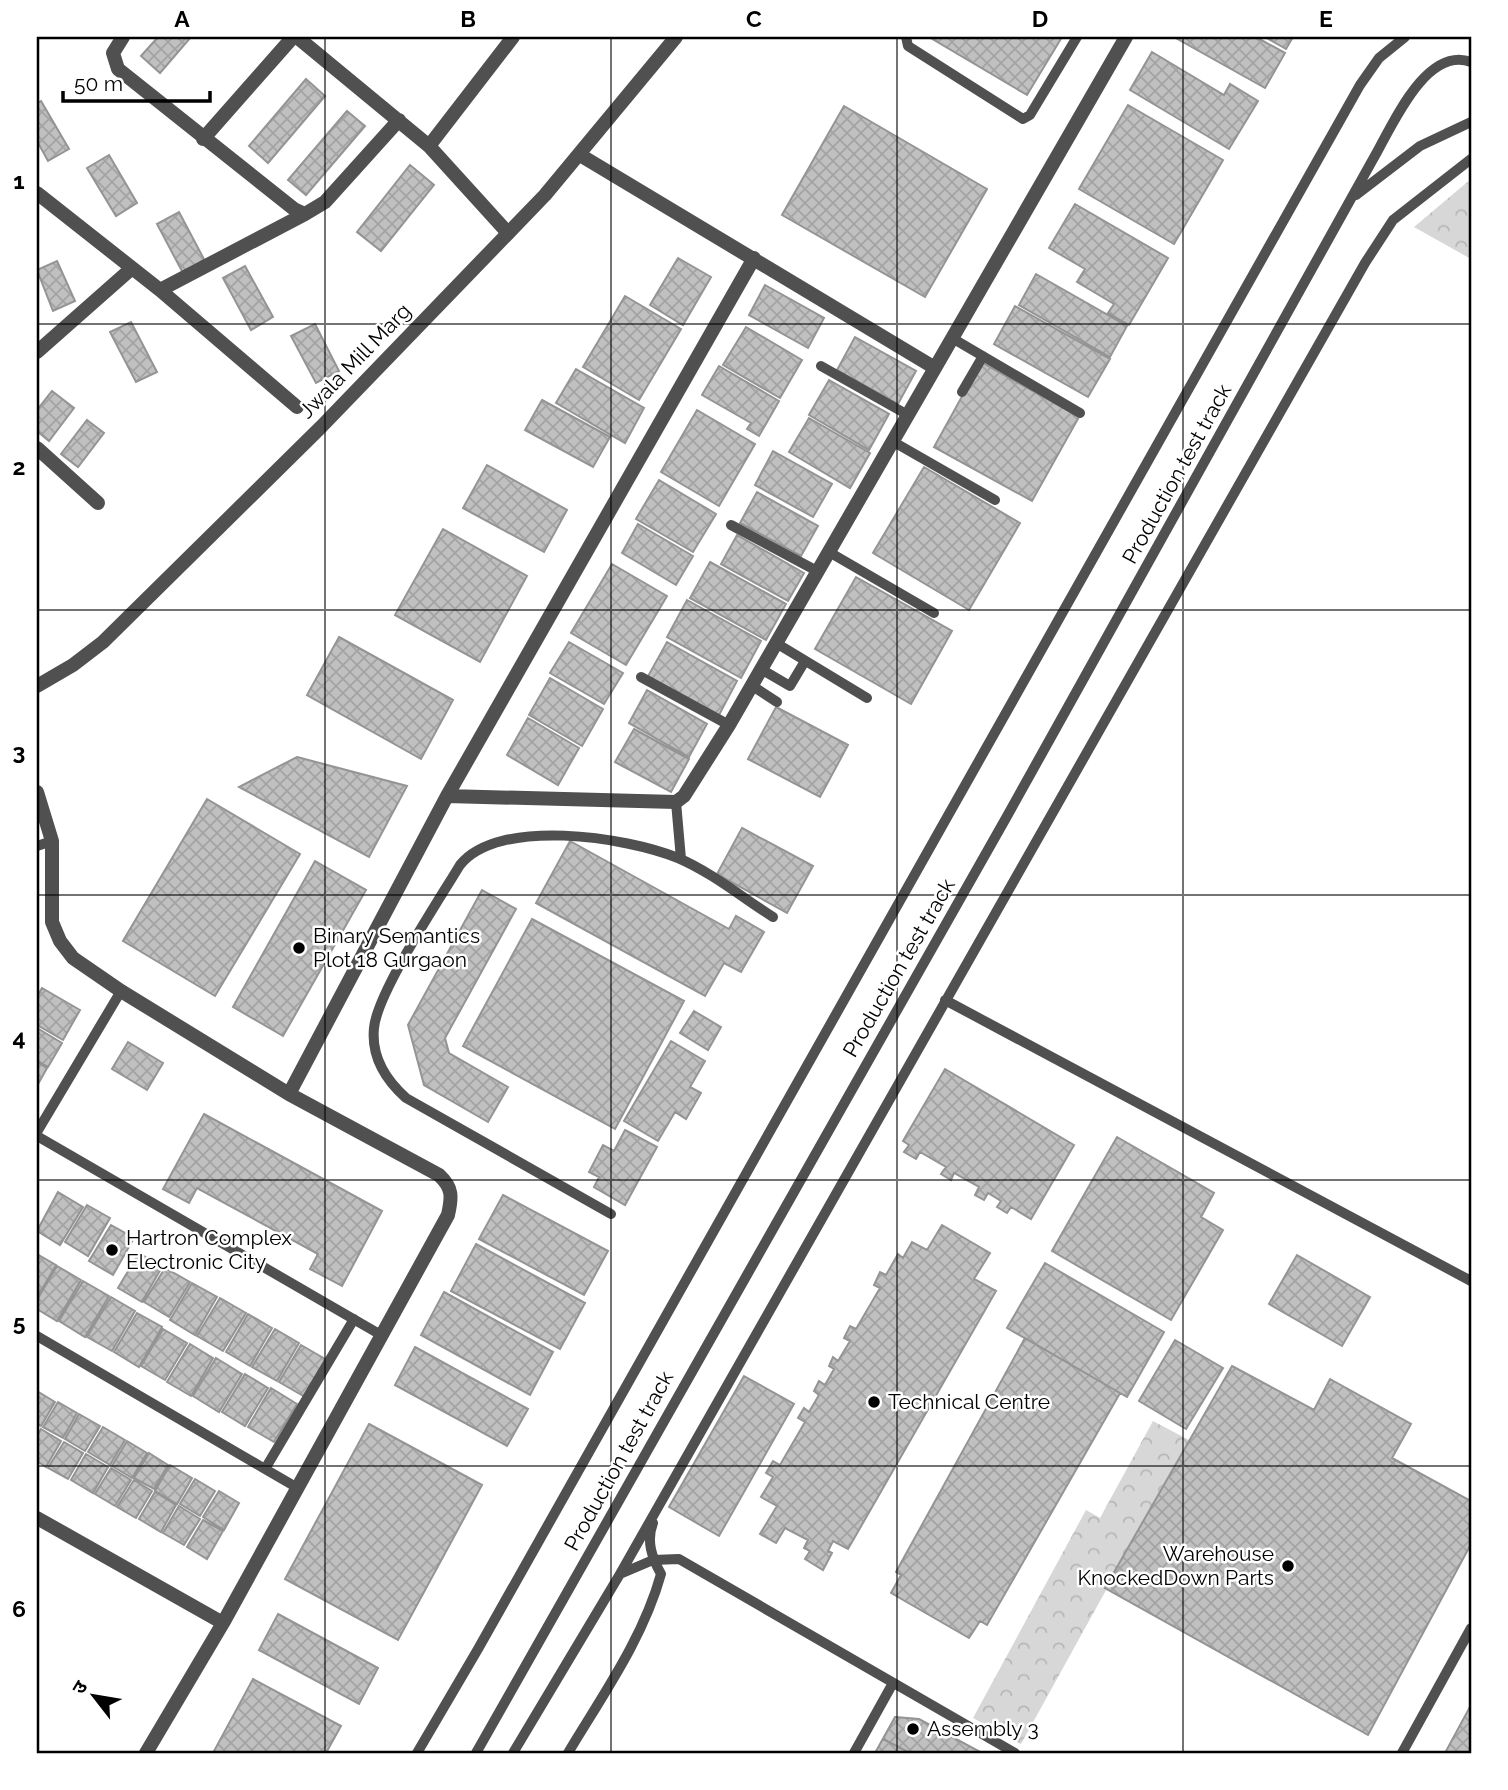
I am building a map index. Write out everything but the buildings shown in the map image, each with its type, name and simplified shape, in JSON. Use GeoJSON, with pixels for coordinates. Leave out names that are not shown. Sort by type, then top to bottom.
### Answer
{"type":"FeatureCollection","features":[{"type":"Feature","properties":{"kind":"street"},"geometry":{"type":"LineString","coordinates":[[123,37],[113,52],[118,69],[203,139],[294,209],[305,214]]}},
{"type":"Feature","properties":{"kind":"street"},"geometry":{"type":"LineString","coordinates":[[203,139],[295,37],[429,146],[508,233]]}},
{"type":"Feature","properties":{"kind":"street"},"geometry":{"type":"LineString","coordinates":[[429,146],[513,37]]}},
{"type":"Feature","properties":{"kind":"street","name":"Jwala Mill Marg"},"geometry":{"type":"LineString","coordinates":[[37,686],[73,665],[103,642],[321,427],[580,155],[676,37]]}},
{"type":"Feature","properties":{"kind":"street"},"geometry":{"type":"LineString","coordinates":[[447,796],[676,803],[692,785],[729,725],[1126,37]]}},
{"type":"Feature","properties":{"kind":"street"},"geometry":{"type":"LineString","coordinates":[[160,290],[325,202],[399,120]]}},
{"type":"Feature","properties":{"kind":"street"},"geometry":{"type":"LineString","coordinates":[[580,155],[935,368]]}},
{"type":"Feature","properties":{"kind":"street"},"geometry":{"type":"LineString","coordinates":[[37,192],[160,290],[298,407]]}},
{"type":"Feature","properties":{"kind":"street"},"geometry":{"type":"LineString","coordinates":[[289,1094],[447,796],[754,258]]}},
{"type":"Feature","properties":{"kind":"street"},"geometry":{"type":"LineString","coordinates":[[37,352],[131,269]]}},
{"type":"Feature","properties":{"kind":"street"},"geometry":{"type":"LineString","coordinates":[[37,449],[98,503]]}},
{"type":"Feature","properties":{"kind":"street"},"geometry":{"type":"LineString","coordinates":[[37,792],[51,841],[52,922],[60,941],[73,958],[121,991],[289,1094],[425,1166],[450,1185],[452,1199],[448,1215],[223,1623],[146,1753]]}},
{"type":"Feature","properties":{"kind":"street"},"geometry":{"type":"LineString","coordinates":[[37,1518],[223,1623]]}},
{"type":"Feature","properties":{"kind":"lane"},"geometry":{"type":"LineString","coordinates":[[906,37],[908,46],[1023,119],[1030,114],[1077,37]]}},
{"type":"Feature","properties":{"kind":"lane"},"geometry":{"type":"LineString","coordinates":[[417,1753],[506,1601],[1360,85],[1379,58],[1405,37]]}},
{"type":"Feature","properties":{"kind":"lane","name":"Production test track"},"geometry":{"type":"LineString","coordinates":[[476,1753],[1026,783],[1414,90],[1430,70],[1447,60],[1462,59],[1471,62]]}},
{"type":"Feature","properties":{"kind":"lane","name":"Production test track"},"geometry":{"type":"LineString","coordinates":[[1352,199],[1420,146],[1471,122]]}},
{"type":"Feature","properties":{"kind":"lane"},"geometry":{"type":"LineString","coordinates":[[513,1753],[620,1574],[1365,263],[1393,220],[1471,159]]}},
{"type":"Feature","properties":{"kind":"lane"},"geometry":{"type":"LineString","coordinates":[[952,338],[1080,413]]}},
{"type":"Feature","properties":{"kind":"lane"},"geometry":{"type":"LineString","coordinates":[[962,392],[983,356]]}},
{"type":"Feature","properties":{"kind":"lane"},"geometry":{"type":"LineString","coordinates":[[821,366],[908,415]]}},
{"type":"Feature","properties":{"kind":"lane"},"geometry":{"type":"LineString","coordinates":[[892,441],[995,500]]}},
{"type":"Feature","properties":{"kind":"lane"},"geometry":{"type":"LineString","coordinates":[[731,525],[817,571]]}},
{"type":"Feature","properties":{"kind":"lane"},"geometry":{"type":"LineString","coordinates":[[829,552],[934,612]]}},
{"type":"Feature","properties":{"kind":"lane"},"geometry":{"type":"LineString","coordinates":[[776,643],[867,698]]}},
{"type":"Feature","properties":{"kind":"lane"},"geometry":{"type":"LineString","coordinates":[[761,669],[789,686],[805,661]]}},
{"type":"Feature","properties":{"kind":"lane"},"geometry":{"type":"LineString","coordinates":[[641,677],[729,725]]}},
{"type":"Feature","properties":{"kind":"lane"},"geometry":{"type":"LineString","coordinates":[[751,685],[777,702]]}},
{"type":"Feature","properties":{"kind":"lane"},"geometry":{"type":"LineString","coordinates":[[676,803],[681,859]]}},
{"type":"Feature","properties":{"kind":"lane"},"geometry":{"type":"LineString","coordinates":[[611,1214],[406,1098],[382,1071],[376,1056],[373,1031],[375,1016],[453,876],[470,852],[483,845],[516,838],[586,836],[640,846],[681,859],[773,917]]}},
{"type":"Feature","properties":{"kind":"lane"},"geometry":{"type":"LineString","coordinates":[[37,846],[51,841]]}},
{"type":"Feature","properties":{"kind":"lane"},"geometry":{"type":"LineString","coordinates":[[121,991],[37,1134],[382,1335]]}},
{"type":"Feature","properties":{"kind":"lane"},"geometry":{"type":"LineString","coordinates":[[945,1000],[1471,1281]]}},
{"type":"Feature","properties":{"kind":"lane"},"geometry":{"type":"LineString","coordinates":[[265,1469],[354,1319]]}},
{"type":"Feature","properties":{"kind":"lane"},"geometry":{"type":"LineString","coordinates":[[37,1336],[296,1487]]}},
{"type":"Feature","properties":{"kind":"lane"},"geometry":{"type":"LineString","coordinates":[[568,1753],[652,1605],[661,1574],[653,1560],[650,1531],[662,1499]]}},
{"type":"Feature","properties":{"kind":"lane"},"geometry":{"type":"LineString","coordinates":[[620,1574],[653,1560],[679,1559],[1015,1753]]}},
{"type":"Feature","properties":{"kind":"lane"},"geometry":{"type":"LineString","coordinates":[[1402,1753],[1471,1628]]}},
{"type":"Feature","properties":{"kind":"lane"},"geometry":{"type":"LineString","coordinates":[[854,1753],[893,1683]]}},
{"type":"Feature","properties":{"kind":"green space"},"geometry":{"type":"Polygon","coordinates":[[[1471,179],[1471,259],[1414,227],[1471,179]]]}},
{"type":"Feature","properties":{"kind":"green space"},"geometry":{"type":"Polygon","coordinates":[[[1153,1421],[1189,1440],[1021,1744],[973,1718],[1086,1510],[1100,1518],[1153,1421]]]}},
{"type":"Feature","properties":{"kind":"place","name":"Binary Semantics Plot 18 Gurgaon"},"geometry":{"type":"Point","coordinates":[299,948]}},
{"type":"Feature","properties":{"kind":"place","name":"Hartron Complex Electronic City"},"geometry":{"type":"Point","coordinates":[112,1250]}},
{"type":"Feature","properties":{"kind":"place","name":"Technical Centre"},"geometry":{"type":"Point","coordinates":[874,1402]}},
{"type":"Feature","properties":{"kind":"place","name":"Warehouse KnockedDown Parts"},"geometry":{"type":"Point","coordinates":[1288,1566]}},
{"type":"Feature","properties":{"kind":"place","name":"Assembly 3"},"geometry":{"type":"Point","coordinates":[913,1729]}}]}
